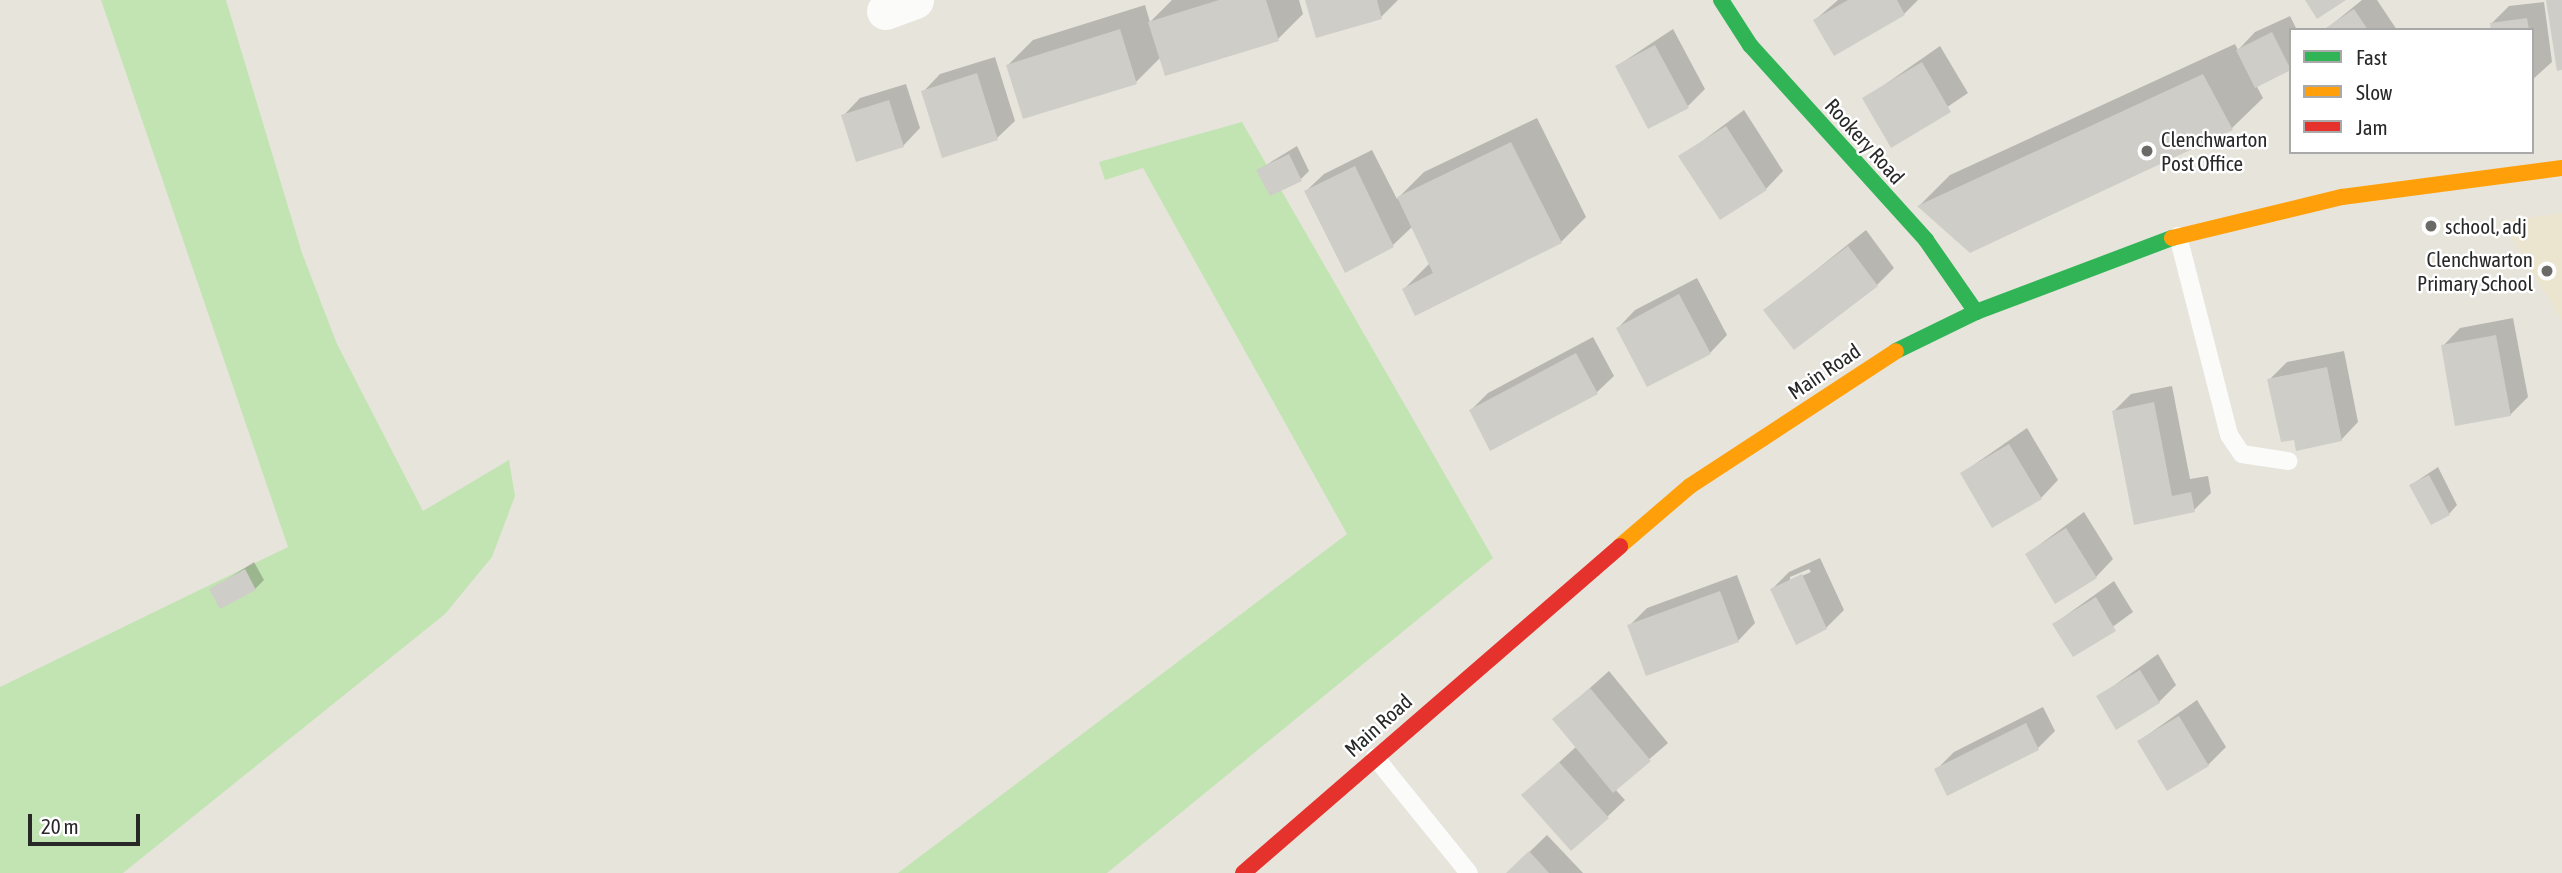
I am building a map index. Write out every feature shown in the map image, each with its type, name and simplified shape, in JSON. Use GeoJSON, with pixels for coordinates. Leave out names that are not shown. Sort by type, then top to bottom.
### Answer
{"type":"FeatureCollection","features":[{"type":"Feature","properties":{"kind":"street","name":"Rookery Road"},"geometry":{"type":"LineString","coordinates":[[1721,0],[1750,45],[1926,240],[1976,312]]}},
{"type":"Feature","properties":{"kind":"street","name":"Main Road"},"geometry":{"type":"LineString","coordinates":[[1243,873],[1690,486],[1881,358],[1976,312],[2178,236],[2342,197],[2562,168]]}},
{"type":"Feature","properties":{"kind":"lane"},"geometry":{"type":"LineString","coordinates":[[2178,236],[2229,435],[2242,454],[2288,461]]}},
{"type":"Feature","properties":{"kind":"lane"},"geometry":{"type":"LineString","coordinates":[[1375,757],[1469,873]]}},
{"type":"Feature","properties":{"kind":"shaded area","name":"Clenchwarton Primary School"},"geometry":{"type":"Polygon","coordinates":[[[2562,213],[2562,321],[2501,221],[2562,213]]]}},
{"type":"Feature","properties":{"kind":"green space"},"geometry":{"type":"Polygon","coordinates":[[[101,0],[226,0],[302,253],[337,344],[423,511],[509,460],[515,496],[492,557],[445,614],[123,873],[0,873],[0,687],[288,547],[101,0]]]}},
{"type":"Feature","properties":{"kind":"green space"},"geometry":{"type":"Polygon","coordinates":[[[1242,122],[1493,558],[1107,873],[898,873],[1347,534],[1143,168],[1105,180],[1099,162],[1242,122]]]}},
{"type":"Feature","properties":{"kind":"building"},"geometry":{"type":"Polygon","coordinates":[[[1219,0],[1266,0],[1279,41],[1165,76],[1148,22],[1219,0]]]}},
{"type":"Feature","properties":{"kind":"building"},"geometry":{"type":"Polygon","coordinates":[[[1305,0],[1377,0],[1382,19],[1316,38],[1305,0]]]}},
{"type":"Feature","properties":{"kind":"building"},"geometry":{"type":"Polygon","coordinates":[[[1848,0],[1897,0],[1905,15],[1834,56],[1813,20],[1848,0]]]}},
{"type":"Feature","properties":{"kind":"building"},"geometry":{"type":"Polygon","coordinates":[[[2305,0],[2346,0],[2317,19],[2305,0]]]}},
{"type":"Feature","properties":{"kind":"building"},"geometry":{"type":"Polygon","coordinates":[[[2546,0],[2562,0],[2562,70],[2557,71],[2546,0]]]}},
{"type":"Feature","properties":{"kind":"building"},"geometry":{"type":"Polygon","coordinates":[[[2354,9],[2367,28],[2326,28],[2354,9]]]}},
{"type":"Feature","properties":{"kind":"building"},"geometry":{"type":"Polygon","coordinates":[[[2527,18],[2529,28],[2491,28],[2490,23],[2527,18]]]}},
{"type":"Feature","properties":{"kind":"building"},"geometry":{"type":"Polygon","coordinates":[[[1120,29],[1137,84],[1023,119],[1006,65],[1120,29]]]}},
{"type":"Feature","properties":{"kind":"building"},"geometry":{"type":"Polygon","coordinates":[[[2272,32],[2289,71],[2255,88],[2236,50],[2272,32]]]}},
{"type":"Feature","properties":{"kind":"building"},"geometry":{"type":"Polygon","coordinates":[[[1655,45],[1689,108],[1648,129],[1615,66],[1655,45]]]}},
{"type":"Feature","properties":{"kind":"building"},"geometry":{"type":"Polygon","coordinates":[[[1922,62],[1951,112],[1891,148],[1862,98],[1922,62]]]}},
{"type":"Feature","properties":{"kind":"building"},"geometry":{"type":"Polygon","coordinates":[[[977,73],[998,140],[942,158],[921,91],[977,73]]]}},
{"type":"Feature","properties":{"kind":"building"},"geometry":{"type":"Polygon","coordinates":[[[2203,74],[2233,130],[1970,253],[1917,206],[2203,74]]]}},
{"type":"Feature","properties":{"kind":"building"},"geometry":{"type":"Polygon","coordinates":[[[889,100],[904,147],[856,162],[841,115],[889,100]]]}},
{"type":"Feature","properties":{"kind":"building"},"geometry":{"type":"Polygon","coordinates":[[[1726,126],[1767,190],[1720,220],[1678,156],[1726,126]]]}},
{"type":"Feature","properties":{"kind":"building"},"geometry":{"type":"Polygon","coordinates":[[[1511,142],[1562,243],[1415,316],[1402,289],[1433,273],[1397,197],[1511,142]]]}},
{"type":"Feature","properties":{"kind":"building"},"geometry":{"type":"Polygon","coordinates":[[[1289,154],[1302,181],[1270,196],[1256,170],[1289,154]]]}},
{"type":"Feature","properties":{"kind":"building"},"geometry":{"type":"Polygon","coordinates":[[[1355,166],[1394,247],[1345,273],[1304,191],[1355,166]]]}},
{"type":"Feature","properties":{"kind":"building"},"geometry":{"type":"Polygon","coordinates":[[[1848,246],[1878,286],[1794,350],[1763,310],[1848,246]]]}},
{"type":"Feature","properties":{"kind":"building"},"geometry":{"type":"Polygon","coordinates":[[[1679,294],[1711,354],[1647,387],[1616,328],[1679,294]]]}},
{"type":"Feature","properties":{"kind":"building"},"geometry":{"type":"Polygon","coordinates":[[[2496,335],[2511,416],[2455,426],[2441,345],[2496,335]]]}},
{"type":"Feature","properties":{"kind":"building"},"geometry":{"type":"Polygon","coordinates":[[[1576,353],[1598,394],[1490,451],[1469,410],[1576,353]]]}},
{"type":"Feature","properties":{"kind":"building"},"geometry":{"type":"Polygon","coordinates":[[[2327,367],[2342,441],[2296,451],[2294,440],[2281,442],[2267,379],[2327,367]]]}},
{"type":"Feature","properties":{"kind":"building"},"geometry":{"type":"Polygon","coordinates":[[[2154,402],[2172,496],[2191,492],[2195,512],[2134,525],[2112,411],[2154,402]]]}},
{"type":"Feature","properties":{"kind":"building"},"geometry":{"type":"Polygon","coordinates":[[[2009,444],[2042,499],[1992,528],[1960,473],[2009,444]]]}},
{"type":"Feature","properties":{"kind":"building"},"geometry":{"type":"Polygon","coordinates":[[[2429,475],[2450,515],[2431,525],[2409,485],[2429,475]]]}},
{"type":"Feature","properties":{"kind":"building"},"geometry":{"type":"Polygon","coordinates":[[[2066,528],[2097,578],[2055,604],[2025,554],[2066,528]]]}},
{"type":"Feature","properties":{"kind":"building"},"geometry":{"type":"Polygon","coordinates":[[[245,569],[256,590],[220,609],[209,589],[245,569]]]}},
{"type":"Feature","properties":{"kind":"building"},"geometry":{"type":"Polygon","coordinates":[[[1802,574],[1827,629],[1796,645],[1770,589],[1802,574]]]}},
{"type":"Feature","properties":{"kind":"building"},"geometry":{"type":"Polygon","coordinates":[[[1720,591],[1739,642],[1646,676],[1627,625],[1720,591]]]}},
{"type":"Feature","properties":{"kind":"building"},"geometry":{"type":"Polygon","coordinates":[[[2096,597],[2116,631],[2073,657],[2052,624],[2096,597]]]}},
{"type":"Feature","properties":{"kind":"building"},"geometry":{"type":"Polygon","coordinates":[[[2140,670],[2160,703],[2116,730],[2096,696],[2140,670]]]}},
{"type":"Feature","properties":{"kind":"building"},"geometry":{"type":"Polygon","coordinates":[[[1590,688],[1651,761],[1613,793],[1552,719],[1590,688]]]}},
{"type":"Feature","properties":{"kind":"building"},"geometry":{"type":"Polygon","coordinates":[[[2179,716],[2209,766],[2167,791],[2137,741],[2179,716]]]}},
{"type":"Feature","properties":{"kind":"building"},"geometry":{"type":"Polygon","coordinates":[[[2026,723],[2039,750],[1947,796],[1934,769],[2026,723]]]}},
{"type":"Feature","properties":{"kind":"building"},"geometry":{"type":"Polygon","coordinates":[[[1559,762],[1609,818],[1571,851],[1521,795],[1559,762]]]}},
{"type":"Feature","properties":{"kind":"building"},"geometry":{"type":"Polygon","coordinates":[[[1529,851],[1549,873],[1506,873],[1529,851]]]}},
{"type":"Feature","properties":{"kind":"traffic: fast"},"geometry":{"type":"LineString","coordinates":[[1721,0],[1750,45],[1926,240],[1976,312]]}},
{"type":"Feature","properties":{"kind":"traffic: fast"},"geometry":{"type":"LineString","coordinates":[[1896,351],[1976,312],[2172,238]]}},
{"type":"Feature","properties":{"kind":"traffic: slow"},"geometry":{"type":"LineString","coordinates":[[2172,238],[2342,197],[2562,168]]}},
{"type":"Feature","properties":{"kind":"traffic: slow"},"geometry":{"type":"LineString","coordinates":[[1620,546],[1690,486],[1896,351]]}},
{"type":"Feature","properties":{"kind":"traffic: jam"},"geometry":{"type":"LineString","coordinates":[[1243,873],[1620,546]]}},
{"type":"Feature","properties":{"kind":"place","name":"Clenchwarton Post Office"},"geometry":{"type":"Point","coordinates":[2147,151]}},
{"type":"Feature","properties":{"kind":"place","name":"school, adj"},"geometry":{"type":"Point","coordinates":[2431,226]}},
{"type":"Feature","properties":{"kind":"place","name":"Clenchwarton Primary School"},"geometry":{"type":"Point","coordinates":[2547,271]}}]}
